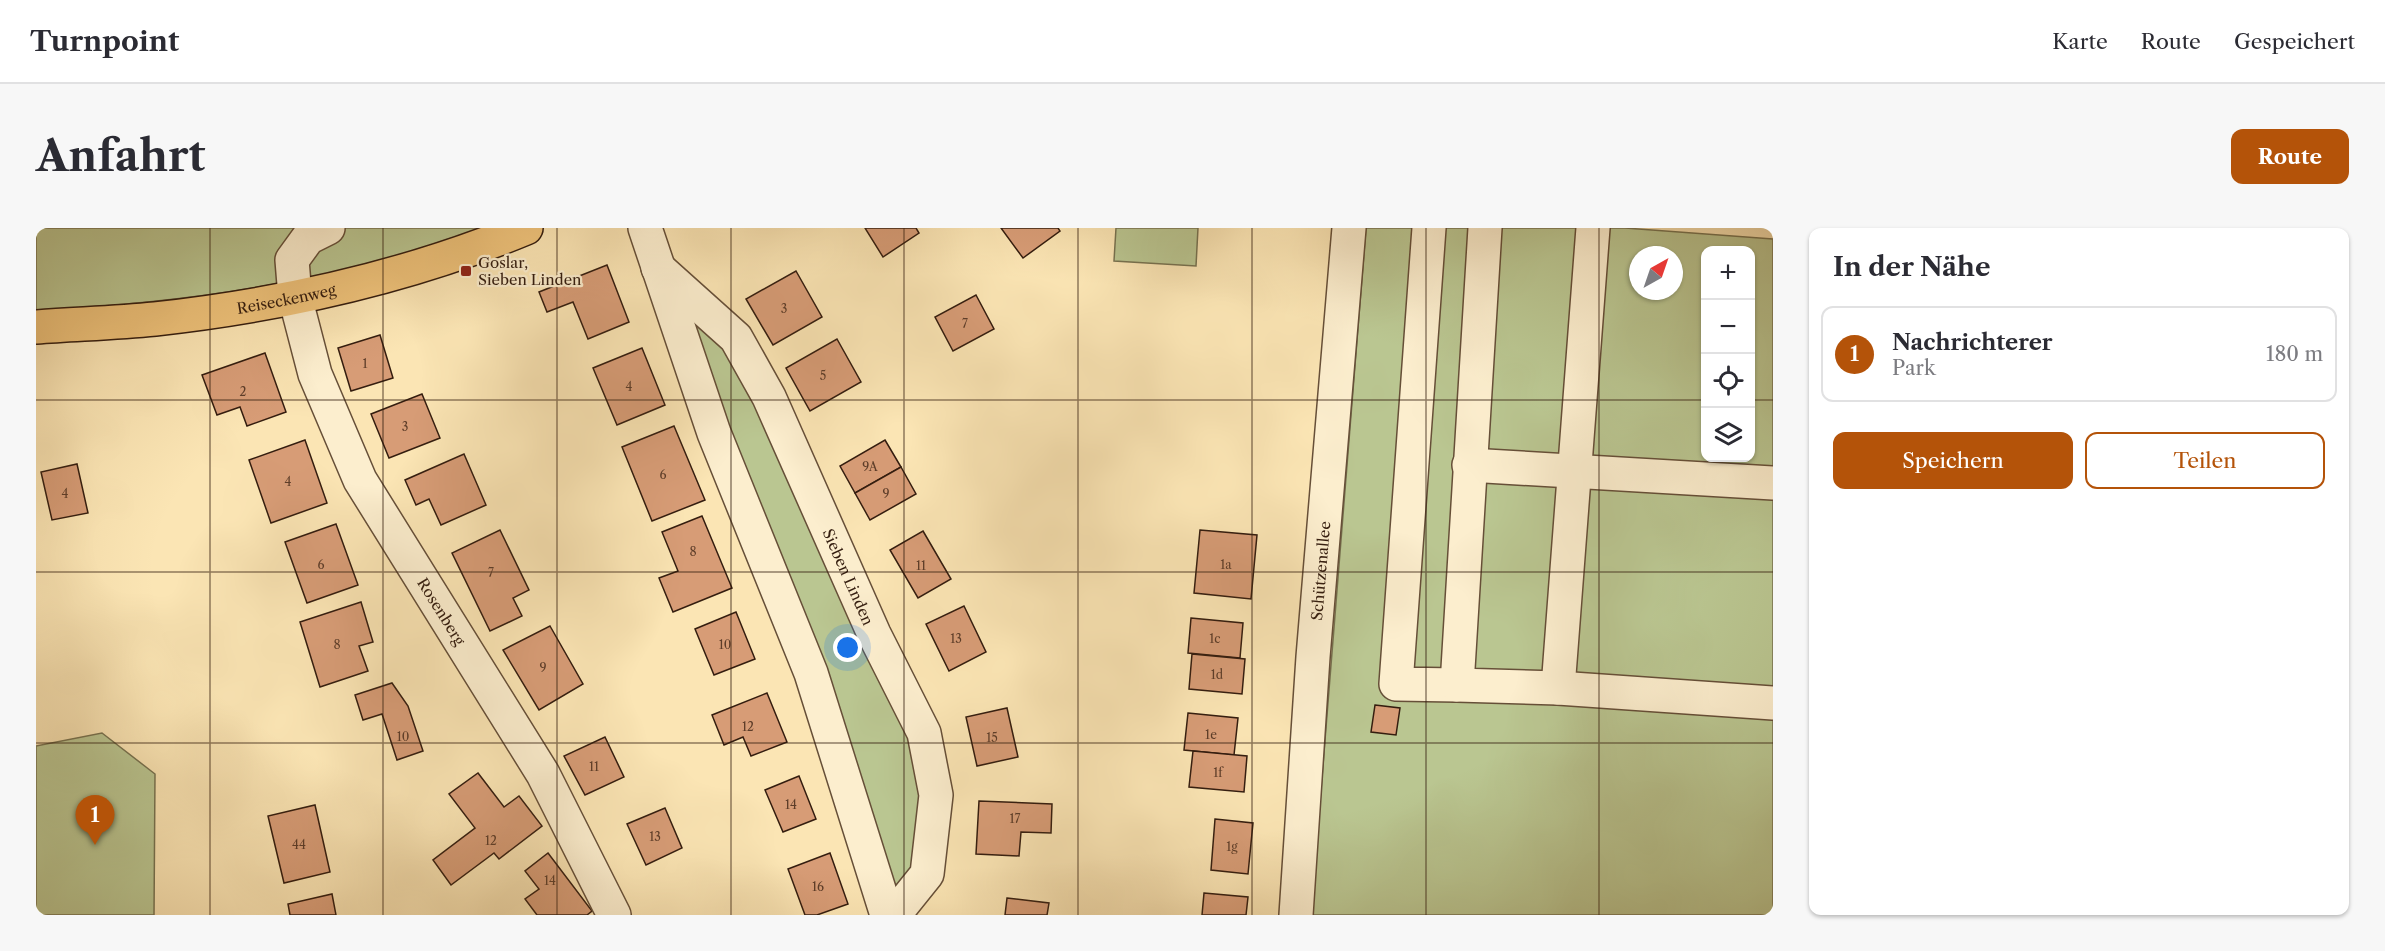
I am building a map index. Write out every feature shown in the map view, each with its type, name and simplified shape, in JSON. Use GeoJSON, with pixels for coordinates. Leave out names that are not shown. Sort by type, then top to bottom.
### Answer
{"type":"FeatureCollection","features":[{"type":"Feature","properties":{"kind":"main road","name":"Reiseckenweg"},"geometry":{"type":"LineString","coordinates":[[36,327],[154,319],[295,297],[366,282],[452,257],[526,228]]}},
{"type":"Feature","properties":{"kind":"street","name":"Rosenberg"},"geometry":{"type":"LineString","coordinates":[[328,228],[308,238],[292,260],[295,297],[315,374],[360,480],[543,774],[614,915]]}},
{"type":"Feature","properties":{"kind":"street"},"geometry":{"type":"LineString","coordinates":[[645,228],[714,433],[811,673],[886,915]]}},
{"type":"Feature","properties":{"kind":"street","name":"Schützenallee"},"geometry":{"type":"LineString","coordinates":[[1296,915],[1313,657],[1349,228]]}},
{"type":"Feature","properties":{"kind":"street"},"geometry":{"type":"LineString","coordinates":[[1429,228],[1396,684],[1558,688],[1773,703]]}},
{"type":"Feature","properties":{"kind":"street"},"geometry":{"type":"LineString","coordinates":[[1457,685],[1485,228]]}},
{"type":"Feature","properties":{"kind":"street"},"geometry":{"type":"LineString","coordinates":[[1558,688],[1593,228]]}},
{"type":"Feature","properties":{"kind":"street","name":"Sieben Linden"},"geometry":{"type":"LineString","coordinates":[[658,268],[736,338],[769,397],[874,634],[924,733],[936,795],[927,874],[894,915]]}},
{"type":"Feature","properties":{"kind":"street"},"geometry":{"type":"LineString","coordinates":[[1469,465],[1773,483]]}},
{"type":"Feature","properties":{"kind":"green space"},"geometry":{"type":"Polygon","coordinates":[[[36,228],[482,228],[392,258],[281,283],[159,301],[36,310],[36,228]]]}},
{"type":"Feature","properties":{"kind":"green space"},"geometry":{"type":"Polygon","coordinates":[[[1116,228],[1198,228],[1196,266],[1114,261],[1116,228]]]}},
{"type":"Feature","properties":{"kind":"green space"},"geometry":{"type":"Polygon","coordinates":[[[1366,228],[1625,228],[1773,239],[1773,915],[1311,915],[1366,228]]]}},
{"type":"Feature","properties":{"kind":"green space"},"geometry":{"type":"Polygon","coordinates":[[[658,268],[736,338],[924,733],[927,874],[894,915],[658,268]]]}},
{"type":"Feature","properties":{"kind":"green space"},"geometry":{"type":"Polygon","coordinates":[[[102,733],[155,774],[154,915],[36,915],[36,746],[102,733]]]}},
{"type":"Feature","properties":{"kind":"building"},"geometry":{"type":"Polygon","coordinates":[[[865,228],[916,228],[919,233],[883,257],[865,228]]]}},
{"type":"Feature","properties":{"kind":"building"},"geometry":{"type":"Polygon","coordinates":[[[1001,228],[1058,228],[1060,231],[1023,258],[1001,228]]]}},
{"type":"Feature","properties":{"kind":"building"},"geometry":{"type":"Polygon","coordinates":[[[607,265],[629,322],[588,339],[573,302],[547,312],[539,292],[607,265]]]}},
{"type":"Feature","properties":{"kind":"building"},"geometry":{"type":"Polygon","coordinates":[[[796,271],[822,317],[773,345],[746,299],[796,271]]]}},
{"type":"Feature","properties":{"kind":"building"},"geometry":{"type":"Polygon","coordinates":[[[976,295],[994,329],[953,351],[935,317],[976,295]]]}},
{"type":"Feature","properties":{"kind":"building"},"geometry":{"type":"Polygon","coordinates":[[[380,335],[393,378],[351,391],[338,348],[380,335]]]}},
{"type":"Feature","properties":{"kind":"building"},"geometry":{"type":"Polygon","coordinates":[[[837,339],[861,382],[810,411],[786,368],[837,339]]]}},
{"type":"Feature","properties":{"kind":"building"},"geometry":{"type":"Polygon","coordinates":[[[642,348],[665,405],[617,425],[593,368],[642,348]]]}},
{"type":"Feature","properties":{"kind":"building"},"geometry":{"type":"Polygon","coordinates":[[[265,353],[286,412],[247,426],[240,407],[217,415],[202,375],[265,353]]]}},
{"type":"Feature","properties":{"kind":"building"},"geometry":{"type":"Polygon","coordinates":[[[422,394],[440,438],[389,458],[371,414],[422,394]]]}},
{"type":"Feature","properties":{"kind":"building"},"geometry":{"type":"Polygon","coordinates":[[[674,426],[705,500],[652,521],[622,447],[674,426]]]}},
{"type":"Feature","properties":{"kind":"building"},"geometry":{"type":"Polygon","coordinates":[[[305,440],[327,503],[271,523],[249,460],[305,440]]]}},
{"type":"Feature","properties":{"kind":"building"},"geometry":{"type":"Polygon","coordinates":[[[885,440],[901,467],[855,493],[840,466],[885,440]]]}},
{"type":"Feature","properties":{"kind":"building"},"geometry":{"type":"Polygon","coordinates":[[[464,454],[486,505],[441,525],[429,499],[416,505],[405,480],[464,454]]]}},
{"type":"Feature","properties":{"kind":"building"},"geometry":{"type":"Polygon","coordinates":[[[77,464],[88,513],[52,520],[41,472],[77,464]]]}},
{"type":"Feature","properties":{"kind":"building"},"geometry":{"type":"Polygon","coordinates":[[[901,467],[916,494],[870,520],[855,493],[901,467]]]}},
{"type":"Feature","properties":{"kind":"building"},"geometry":{"type":"Polygon","coordinates":[[[702,516],[732,588],[673,612],[659,578],[678,571],[662,532],[702,516]]]}},
{"type":"Feature","properties":{"kind":"building"},"geometry":{"type":"Polygon","coordinates":[[[336,524],[358,585],[307,603],[285,542],[336,524]]]}},
{"type":"Feature","properties":{"kind":"building"},"geometry":{"type":"Polygon","coordinates":[[[500,530],[529,590],[513,598],[522,616],[490,631],[452,553],[500,530]]]}},
{"type":"Feature","properties":{"kind":"building"},"geometry":{"type":"Polygon","coordinates":[[[1200,530],[1257,535],[1251,599],[1194,593],[1200,530]]]}},
{"type":"Feature","properties":{"kind":"building"},"geometry":{"type":"Polygon","coordinates":[[[923,531],[951,579],[918,598],[890,550],[923,531]]]}},
{"type":"Feature","properties":{"kind":"building"},"geometry":{"type":"Polygon","coordinates":[[[361,602],[373,642],[359,646],[368,671],[320,687],[300,622],[361,602]]]}},
{"type":"Feature","properties":{"kind":"building"},"geometry":{"type":"Polygon","coordinates":[[[964,606],[986,652],[949,671],[926,624],[964,606]]]}},
{"type":"Feature","properties":{"kind":"building"},"geometry":{"type":"Polygon","coordinates":[[[736,612],[755,659],[714,675],[695,629],[736,612]]]}},
{"type":"Feature","properties":{"kind":"building"},"geometry":{"type":"Polygon","coordinates":[[[1191,618],[1243,623],[1240,658],[1188,653],[1191,618]]]}},
{"type":"Feature","properties":{"kind":"building"},"geometry":{"type":"Polygon","coordinates":[[[550,626],[583,684],[539,710],[503,650],[550,626]]]}},
{"type":"Feature","properties":{"kind":"building"},"geometry":{"type":"Polygon","coordinates":[[[1192,654],[1245,659],[1242,694],[1189,689],[1192,654]]]}},
{"type":"Feature","properties":{"kind":"building"},"geometry":{"type":"Polygon","coordinates":[[[392,683],[408,706],[423,751],[397,760],[382,714],[363,720],[355,695],[392,683]]]}},
{"type":"Feature","properties":{"kind":"building"},"geometry":{"type":"Polygon","coordinates":[[[767,693],[787,742],[751,756],[743,737],[724,745],[712,715],[767,693]]]}},
{"type":"Feature","properties":{"kind":"building"},"geometry":{"type":"Polygon","coordinates":[[[1375,705],[1400,708],[1396,735],[1371,732],[1375,705]]]}},
{"type":"Feature","properties":{"kind":"building"},"geometry":{"type":"Polygon","coordinates":[[[1007,708],[1018,757],[977,766],[966,717],[1007,708]]]}},
{"type":"Feature","properties":{"kind":"building"},"geometry":{"type":"Polygon","coordinates":[[[1188,713],[1238,718],[1234,755],[1184,750],[1188,713]]]}},
{"type":"Feature","properties":{"kind":"building"},"geometry":{"type":"Polygon","coordinates":[[[605,737],[624,777],[585,795],[564,756],[605,737]]]}},
{"type":"Feature","properties":{"kind":"building"},"geometry":{"type":"Polygon","coordinates":[[[1193,751],[1247,756],[1244,792],[1189,787],[1193,751]]]}},
{"type":"Feature","properties":{"kind":"building"},"geometry":{"type":"Polygon","coordinates":[[[478,773],[504,807],[519,796],[542,826],[499,859],[494,853],[451,885],[433,860],[475,828],[449,794],[478,773]]]}},
{"type":"Feature","properties":{"kind":"building"},"geometry":{"type":"Polygon","coordinates":[[[799,776],[816,819],[783,832],[765,790],[799,776]]]}},
{"type":"Feature","properties":{"kind":"building"},"geometry":{"type":"Polygon","coordinates":[[[979,801],[1052,804],[1051,833],[1021,832],[1019,856],[976,854],[979,801]]]}},
{"type":"Feature","properties":{"kind":"building"},"geometry":{"type":"Polygon","coordinates":[[[315,805],[330,872],[284,883],[268,816],[315,805]]]}},
{"type":"Feature","properties":{"kind":"building"},"geometry":{"type":"Polygon","coordinates":[[[665,808],[682,848],[646,865],[627,824],[665,808]]]}},
{"type":"Feature","properties":{"kind":"building"},"geometry":{"type":"Polygon","coordinates":[[[1215,819],[1253,823],[1248,874],[1211,870],[1215,819]]]}},
{"type":"Feature","properties":{"kind":"building"},"geometry":{"type":"Polygon","coordinates":[[[548,853],[592,911],[587,915],[537,915],[525,899],[539,889],[525,871],[548,853]]]}},
{"type":"Feature","properties":{"kind":"building"},"geometry":{"type":"Polygon","coordinates":[[[830,853],[848,904],[817,915],[805,915],[788,869],[830,853]]]}},
{"type":"Feature","properties":{"kind":"building"},"geometry":{"type":"Polygon","coordinates":[[[1204,893],[1248,897],[1246,915],[1202,915],[1204,893]]]}},
{"type":"Feature","properties":{"kind":"building"},"geometry":{"type":"Polygon","coordinates":[[[332,894],[336,915],[290,915],[288,904],[332,894]]]}},
{"type":"Feature","properties":{"kind":"building"},"geometry":{"type":"Polygon","coordinates":[[[1007,898],[1049,903],[1047,915],[1005,915],[1007,898]]]}},
{"type":"Feature","properties":{"kind":"place","name":"Goslar, Sieben Linden"},"geometry":{"type":"Point","coordinates":[466,271]}},
{"type":"Feature","properties":{"kind":"place","name":"Nachrichterer"},"geometry":{"type":"Point","coordinates":[95,845]}}]}
